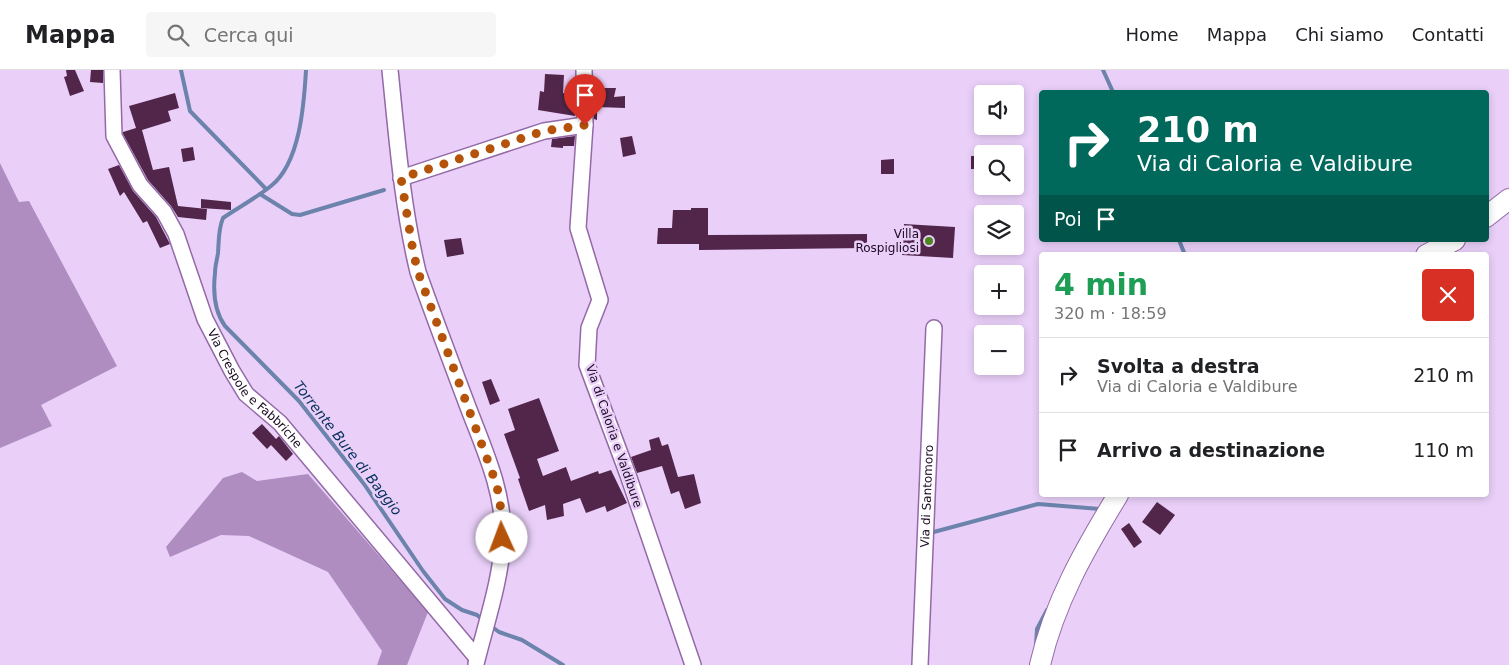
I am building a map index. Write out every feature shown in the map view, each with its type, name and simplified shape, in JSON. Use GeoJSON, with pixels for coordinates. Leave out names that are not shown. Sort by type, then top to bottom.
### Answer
{"type":"FeatureCollection","features":[{"type":"Feature","properties":{"kind":"main road"},"geometry":{"type":"LineString","coordinates":[[1489,215],[1509,199]]}},
{"type":"Feature","properties":{"kind":"main road"},"geometry":{"type":"LineString","coordinates":[[1432,252],[1451,242]]}},
{"type":"Feature","properties":{"kind":"main road"},"geometry":{"type":"LineString","coordinates":[[1040,665],[1046,640],[1065,589],[1117,497]]}},
{"type":"Feature","properties":{"kind":"street","name":"Via Crespole e Fabbriche"},"geometry":{"type":"LineString","coordinates":[[112,70],[114,136],[140,185],[164,212],[176,234],[205,319],[246,394],[280,424],[477,662]]}},
{"type":"Feature","properties":{"kind":"street"},"geometry":{"type":"LineString","coordinates":[[390,70],[401,178],[418,272],[491,466],[500,500],[502,546],[496,583],[477,662]]}},
{"type":"Feature","properties":{"kind":"street","name":"Via di Caloria e Valdibure"},"geometry":{"type":"LineString","coordinates":[[584,70],[585,125],[578,228],[600,300],[589,328],[587,366],[628,474],[693,665]]}},
{"type":"Feature","properties":{"kind":"street"},"geometry":{"type":"LineString","coordinates":[[401,178],[544,131],[585,125]]}},
{"type":"Feature","properties":{"kind":"street","name":"Via di Santomoro"},"geometry":{"type":"LineString","coordinates":[[920,665],[934,328]]}},
{"type":"Feature","properties":{"kind":"shaded area"},"geometry":{"type":"Polygon","coordinates":[[[0,163],[19,202],[29,201],[117,366],[41,405],[52,426],[0,448],[0,163]]]}},
{"type":"Feature","properties":{"kind":"shaded area"},"geometry":{"type":"Polygon","coordinates":[[[242,472],[257,481],[308,474],[428,612],[407,665],[377,665],[382,651],[328,572],[249,536],[221,535],[170,557],[166,547],[223,478],[242,472]]]}},
{"type":"Feature","properties":{"kind":"building"},"geometry":{"type":"Polygon","coordinates":[[[66,70],[75,70],[84,91],[70,96],[64,77],[67,76],[66,70]]]}},
{"type":"Feature","properties":{"kind":"building"},"geometry":{"type":"Polygon","coordinates":[[[91,70],[103,70],[103,83],[90,82],[91,70]]]}},
{"type":"Feature","properties":{"kind":"building"},"geometry":{"type":"Polygon","coordinates":[[[545,74],[564,75],[563,93],[575,95],[575,116],[538,110],[540,91],[544,92],[545,74]]]}},
{"type":"Feature","properties":{"kind":"building"},"geometry":{"type":"Polygon","coordinates":[[[594,88],[616,88],[614,97],[625,96],[625,108],[597,107],[597,120],[594,119],[594,88]]]}},
{"type":"Feature","properties":{"kind":"building"},"geometry":{"type":"Polygon","coordinates":[[[175,93],[179,108],[168,111],[171,121],[142,130],[153,170],[169,167],[178,206],[207,209],[206,220],[178,217],[148,180],[123,134],[123,132],[136,128],[129,106],[175,93]]]}},
{"type":"Feature","properties":{"kind":"building"},"geometry":{"type":"Polygon","coordinates":[[[575,136],[574,146],[563,146],[563,148],[551,147],[552,139],[575,136]]]}},
{"type":"Feature","properties":{"kind":"building"},"geometry":{"type":"Polygon","coordinates":[[[632,136],[636,154],[623,157],[620,138],[632,136]]]}},
{"type":"Feature","properties":{"kind":"building"},"geometry":{"type":"Polygon","coordinates":[[[193,147],[195,160],[183,162],[181,149],[193,147]]]}},
{"type":"Feature","properties":{"kind":"building"},"geometry":{"type":"Polygon","coordinates":[[[971,156],[974,156],[974,169],[971,169],[971,156]]]}},
{"type":"Feature","properties":{"kind":"building"},"geometry":{"type":"Polygon","coordinates":[[[894,159],[894,174],[881,174],[881,160],[894,159]]]}},
{"type":"Feature","properties":{"kind":"building"},"geometry":{"type":"Polygon","coordinates":[[[119,165],[133,191],[156,217],[170,244],[160,248],[147,221],[143,223],[124,192],[120,196],[108,169],[119,165]]]}},
{"type":"Feature","properties":{"kind":"building"},"geometry":{"type":"Polygon","coordinates":[[[201,199],[231,202],[231,210],[201,208],[201,199]]]}},
{"type":"Feature","properties":{"kind":"building"},"geometry":{"type":"Polygon","coordinates":[[[691,208],[708,208],[708,235],[867,234],[867,248],[699,250],[699,244],[657,244],[658,228],[672,228],[673,210],[691,210],[691,208]]]}},
{"type":"Feature","properties":{"kind":"building","name":"Villa Rospigliosi"},"geometry":{"type":"Polygon","coordinates":[[[904,224],[955,227],[953,258],[902,255],[904,224]]]}},
{"type":"Feature","properties":{"kind":"building"},"geometry":{"type":"Polygon","coordinates":[[[461,238],[464,254],[447,257],[444,240],[461,238]]]}},
{"type":"Feature","properties":{"kind":"building"},"geometry":{"type":"Polygon","coordinates":[[[491,379],[500,401],[490,405],[482,382],[491,379]]]}},
{"type":"Feature","properties":{"kind":"building"},"geometry":{"type":"Polygon","coordinates":[[[539,398],[559,451],[537,459],[543,476],[566,467],[571,481],[598,471],[599,474],[611,470],[627,503],[607,512],[605,506],[586,513],[580,498],[563,504],[564,516],[547,520],[545,505],[529,511],[518,479],[520,478],[504,434],[515,430],[508,409],[539,398]]]}},
{"type":"Feature","properties":{"kind":"building"},"geometry":{"type":"Polygon","coordinates":[[[262,424],[276,439],[279,436],[293,454],[286,461],[271,445],[267,449],[252,433],[262,424]]]}},
{"type":"Feature","properties":{"kind":"building"},"geometry":{"type":"Polygon","coordinates":[[[659,437],[662,446],[668,444],[678,477],[694,474],[701,503],[685,509],[679,491],[671,494],[662,466],[637,473],[631,457],[651,450],[649,440],[659,437]]]}},
{"type":"Feature","properties":{"kind":"building"},"geometry":{"type":"Polygon","coordinates":[[[1157,502],[1175,515],[1160,535],[1142,522],[1157,502]]]}},
{"type":"Feature","properties":{"kind":"building"},"geometry":{"type":"Polygon","coordinates":[[[1129,523],[1142,542],[1134,548],[1121,529],[1129,523]]]}},
{"type":"Feature","properties":{"kind":"waterway"},"geometry":{"type":"LineString","coordinates":[[181,70],[190,111],[266,189]]}},
{"type":"Feature","properties":{"kind":"waterway","name":"Torrente Bure di Baggio"},"geometry":{"type":"LineString","coordinates":[[306,70],[299,133],[281,176],[259,195],[223,218],[221,222],[214,287],[215,301],[219,314],[225,326],[299,401],[364,484],[423,571],[445,599],[483,620]]}},
{"type":"Feature","properties":{"kind":"waterway"},"geometry":{"type":"LineString","coordinates":[[1103,70],[1112,90]]}},
{"type":"Feature","properties":{"kind":"waterway"},"geometry":{"type":"LineString","coordinates":[[260,194],[292,214],[300,215],[384,190]]}},
{"type":"Feature","properties":{"kind":"waterway"},"geometry":{"type":"LineString","coordinates":[[1180,242],[1184,252]]}},
{"type":"Feature","properties":{"kind":"waterway"},"geometry":{"type":"LineString","coordinates":[[930,533],[1038,504],[1100,509]]}},
{"type":"Feature","properties":{"kind":"waterway"},"geometry":{"type":"LineString","coordinates":[[1036,645],[1037,629],[1047,610]]}},
{"type":"Feature","properties":{"kind":"waterway","name":"Torrente Bure di Baggio"},"geometry":{"type":"LineString","coordinates":[[491,626],[499,632],[522,640],[563,665]]}},
{"type":"Feature","properties":{"kind":"place","name":"Villa Rospigliosi"},"geometry":{"type":"Point","coordinates":[929,241]}},
{"type":"Feature","properties":{"kind":"route"},"geometry":{"type":"LineString","coordinates":[[502,538],[500,500],[496,483],[418,272],[401,178],[544,131],[585,125]]}}]}
